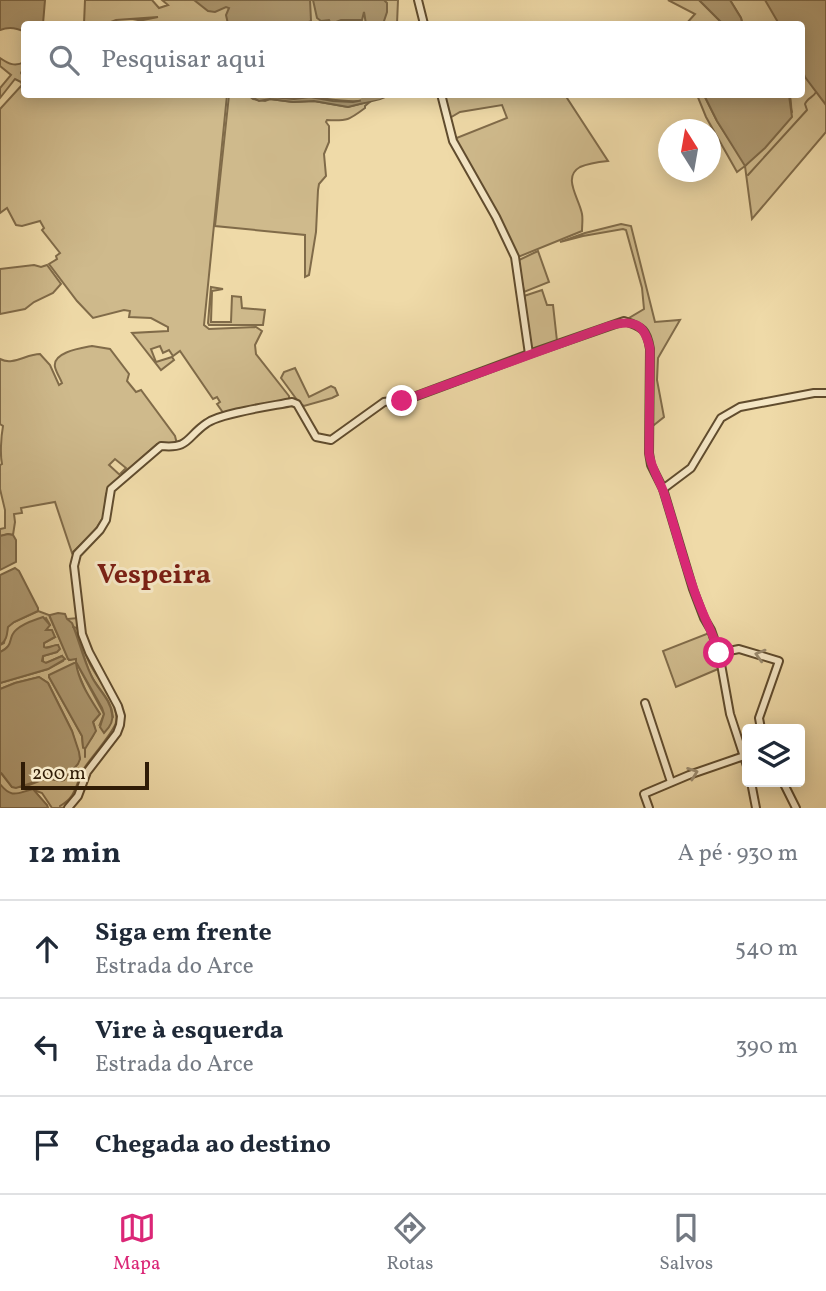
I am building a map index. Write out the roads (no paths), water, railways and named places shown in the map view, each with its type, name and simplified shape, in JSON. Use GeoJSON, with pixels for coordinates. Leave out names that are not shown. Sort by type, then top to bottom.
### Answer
{"type":"FeatureCollection","features":[{"type":"Feature","properties":{"kind":"street"},"geometry":{"type":"LineString","coordinates":[[418,0],[423,21]]}},
{"type":"Feature","properties":{"kind":"street"},"geometry":{"type":"LineString","coordinates":[[442,98],[453,141],[515,257],[529,354]]}},
{"type":"Feature","properties":{"kind":"street"},"geometry":{"type":"LineString","coordinates":[[68,808],[78,796],[87,772],[117,733],[120,724],[118,706],[82,634],[75,566],[77,554],[106,520],[111,489],[161,446],[178,447],[208,421],[220,417],[292,402],[297,404],[316,437],[331,440],[384,402],[411,398],[624,321],[638,325],[648,335],[651,465],[663,489],[693,589],[719,653],[730,714],[742,750]]}},
{"type":"Feature","properties":{"kind":"street"},"geometry":{"type":"LineString","coordinates":[[663,489],[691,468],[721,418],[729,412],[740,407],[826,393]]}},
{"type":"Feature","properties":{"kind":"street"},"geometry":{"type":"LineString","coordinates":[[719,653],[739,649],[779,661],[760,718],[761,724]]}},
{"type":"Feature","properties":{"kind":"street"},"geometry":{"type":"LineString","coordinates":[[645,703],[671,782]]}},
{"type":"Feature","properties":{"kind":"street"},"geometry":{"type":"LineString","coordinates":[[649,808],[644,794],[742,757]]}},
{"type":"Feature","properties":{"kind":"street"},"geometry":{"type":"LineString","coordinates":[[752,787],[756,808]]}},
{"type":"Feature","properties":{"kind":"street"},"geometry":{"type":"LineString","coordinates":[[786,787],[796,808]]}},
{"type":"Feature","properties":{"kind":"waterway"},"geometry":{"type":"LineString","coordinates":[[748,175],[807,110],[805,104],[816,92]]}},
{"type":"Feature","properties":{"kind":"waterway"},"geometry":{"type":"LineString","coordinates":[[363,100],[374,98]]}},
{"type":"Feature","properties":{"kind":"waterway"},"geometry":{"type":"LineString","coordinates":[[60,806],[70,798],[85,767],[116,722],[112,700],[90,664],[77,628],[73,627]]}},
{"type":"Feature","properties":{"kind":"waterway"},"geometry":{"type":"LineString","coordinates":[[85,749],[85,757]]}},
{"type":"Feature","properties":{"kind":"district","name":"Vespeira"},"geometry":{"type":"Point","coordinates":[154,575]}}]}
